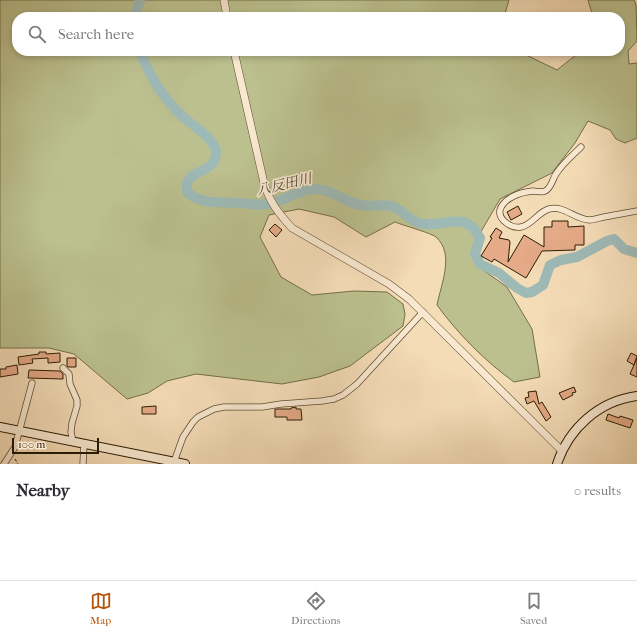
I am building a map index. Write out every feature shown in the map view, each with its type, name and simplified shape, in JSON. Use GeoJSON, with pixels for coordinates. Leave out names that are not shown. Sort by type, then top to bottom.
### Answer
{"type":"FeatureCollection","features":[{"type":"Feature","properties":{"kind":"main road"},"geometry":{"type":"LineString","coordinates":[[557,464],[565,445],[583,421],[606,404],[628,397],[637,396]]}},
{"type":"Feature","properties":{"kind":"main road"},"geometry":{"type":"LineString","coordinates":[[0,427],[185,464]]}},
{"type":"Feature","properties":{"kind":"street"},"geometry":{"type":"LineString","coordinates":[[224,0],[226,12]]}},
{"type":"Feature","properties":{"kind":"street"},"geometry":{"type":"LineString","coordinates":[[235,56],[264,183],[267,193],[278,212],[292,228],[389,284],[409,299],[562,451]]}},
{"type":"Feature","properties":{"kind":"street"},"geometry":{"type":"LineString","coordinates":[[581,147],[558,171],[549,188],[545,192],[522,193],[506,202],[500,210],[500,215],[504,220],[508,224],[515,227],[521,227],[532,221],[542,212],[549,209],[562,208],[579,218],[590,220],[637,211]]}},
{"type":"Feature","properties":{"kind":"street"},"geometry":{"type":"LineString","coordinates":[[174,462],[183,437],[193,422],[210,411],[224,407],[262,407],[322,401],[334,399],[343,395],[357,384],[423,312]]}},
{"type":"Feature","properties":{"kind":"street"},"geometry":{"type":"LineString","coordinates":[[63,368],[69,374],[70,384],[78,400],[78,406],[72,423],[71,432],[73,442]]}},
{"type":"Feature","properties":{"kind":"street"},"geometry":{"type":"LineString","coordinates":[[4,464],[15,447],[32,382]]}},
{"type":"Feature","properties":{"kind":"street"},"geometry":{"type":"LineString","coordinates":[[83,464],[84,444]]}},
{"type":"Feature","properties":{"kind":"green space"},"geometry":{"type":"Polygon","coordinates":[[[0,0],[509,0],[505,12],[12,12],[12,56],[528,56],[557,70],[575,56],[625,56],[625,12],[592,12],[588,0],[634,0],[636,5],[637,41],[628,51],[629,64],[637,63],[637,138],[625,143],[616,139],[610,130],[588,121],[575,143],[552,173],[500,199],[479,235],[476,265],[507,287],[532,329],[540,377],[514,382],[472,346],[437,305],[446,260],[442,244],[436,237],[395,222],[366,237],[334,217],[299,209],[269,215],[260,237],[281,277],[312,295],[354,291],[387,292],[403,304],[405,314],[403,326],[350,366],[319,377],[282,384],[196,374],[167,381],[148,393],[127,399],[74,354],[49,348],[0,348],[0,0]]]}},
{"type":"Feature","properties":{"kind":"building"},"geometry":{"type":"Polygon","coordinates":[[[518,206],[522,214],[511,220],[507,212],[518,206]]]}},
{"type":"Feature","properties":{"kind":"building"},"geometry":{"type":"Polygon","coordinates":[[[552,221],[568,221],[568,227],[584,226],[584,245],[575,245],[575,250],[542,251],[526,278],[494,259],[492,262],[481,256],[496,228],[502,232],[499,238],[509,240],[510,242],[508,262],[524,235],[544,247],[544,227],[552,227],[552,221]]]}},
{"type":"Feature","properties":{"kind":"building"},"geometry":{"type":"Polygon","coordinates":[[[275,224],[282,230],[276,237],[269,230],[275,224]]]}},
{"type":"Feature","properties":{"kind":"building"},"geometry":{"type":"Polygon","coordinates":[[[39,352],[46,352],[46,354],[60,353],[60,362],[48,363],[48,358],[32,359],[33,363],[19,365],[18,357],[39,354],[39,352]]]}},
{"type":"Feature","properties":{"kind":"building"},"geometry":{"type":"Polygon","coordinates":[[[631,353],[637,356],[634,365],[627,361],[631,353]]]}},
{"type":"Feature","properties":{"kind":"building"},"geometry":{"type":"Polygon","coordinates":[[[67,358],[76,358],[76,367],[67,366],[67,358]]]}},
{"type":"Feature","properties":{"kind":"building"},"geometry":{"type":"Polygon","coordinates":[[[637,358],[637,377],[630,374],[637,358]]]}},
{"type":"Feature","properties":{"kind":"building"},"geometry":{"type":"Polygon","coordinates":[[[17,365],[18,374],[0,377],[0,369],[6,369],[6,367],[17,365]]]}},
{"type":"Feature","properties":{"kind":"building"},"geometry":{"type":"Polygon","coordinates":[[[29,370],[60,371],[63,374],[63,379],[28,378],[29,370]]]}},
{"type":"Feature","properties":{"kind":"building"},"geometry":{"type":"Polygon","coordinates":[[[574,387],[576,392],[572,393],[573,395],[563,400],[559,393],[574,387]]]}},
{"type":"Feature","properties":{"kind":"building"},"geometry":{"type":"Polygon","coordinates":[[[536,391],[539,404],[542,402],[551,417],[546,421],[534,401],[527,404],[525,398],[529,397],[528,392],[536,391]]]}},
{"type":"Feature","properties":{"kind":"building"},"geometry":{"type":"Polygon","coordinates":[[[156,406],[156,414],[142,414],[142,407],[156,406]]]}},
{"type":"Feature","properties":{"kind":"building"},"geometry":{"type":"Polygon","coordinates":[[[296,407],[296,409],[301,409],[302,420],[287,420],[287,417],[275,417],[275,409],[291,409],[296,407]]]}},
{"type":"Feature","properties":{"kind":"building"},"geometry":{"type":"Polygon","coordinates":[[[608,414],[619,418],[620,416],[633,420],[630,428],[606,420],[608,414]]]}},
{"type":"Feature","properties":{"kind":"waterway","name":"八反田川"},"geometry":{"type":"LineString","coordinates":[[136,12],[140,0]]}},
{"type":"Feature","properties":{"kind":"waterway","name":"八反田川"},"geometry":{"type":"LineString","coordinates":[[142,56],[152,77],[162,93],[181,115],[208,138],[215,148],[215,160],[212,164],[189,179],[187,183],[187,192],[199,199],[212,202],[263,205],[273,203],[305,190],[315,189],[327,191],[360,205],[387,205],[394,207],[421,224],[437,224],[457,221],[463,222],[469,225],[480,238],[475,254],[480,264],[499,273],[517,288],[526,293],[532,292],[543,285],[550,265],[561,260],[577,257],[607,241],[614,239],[624,249],[637,253]]}}]}
